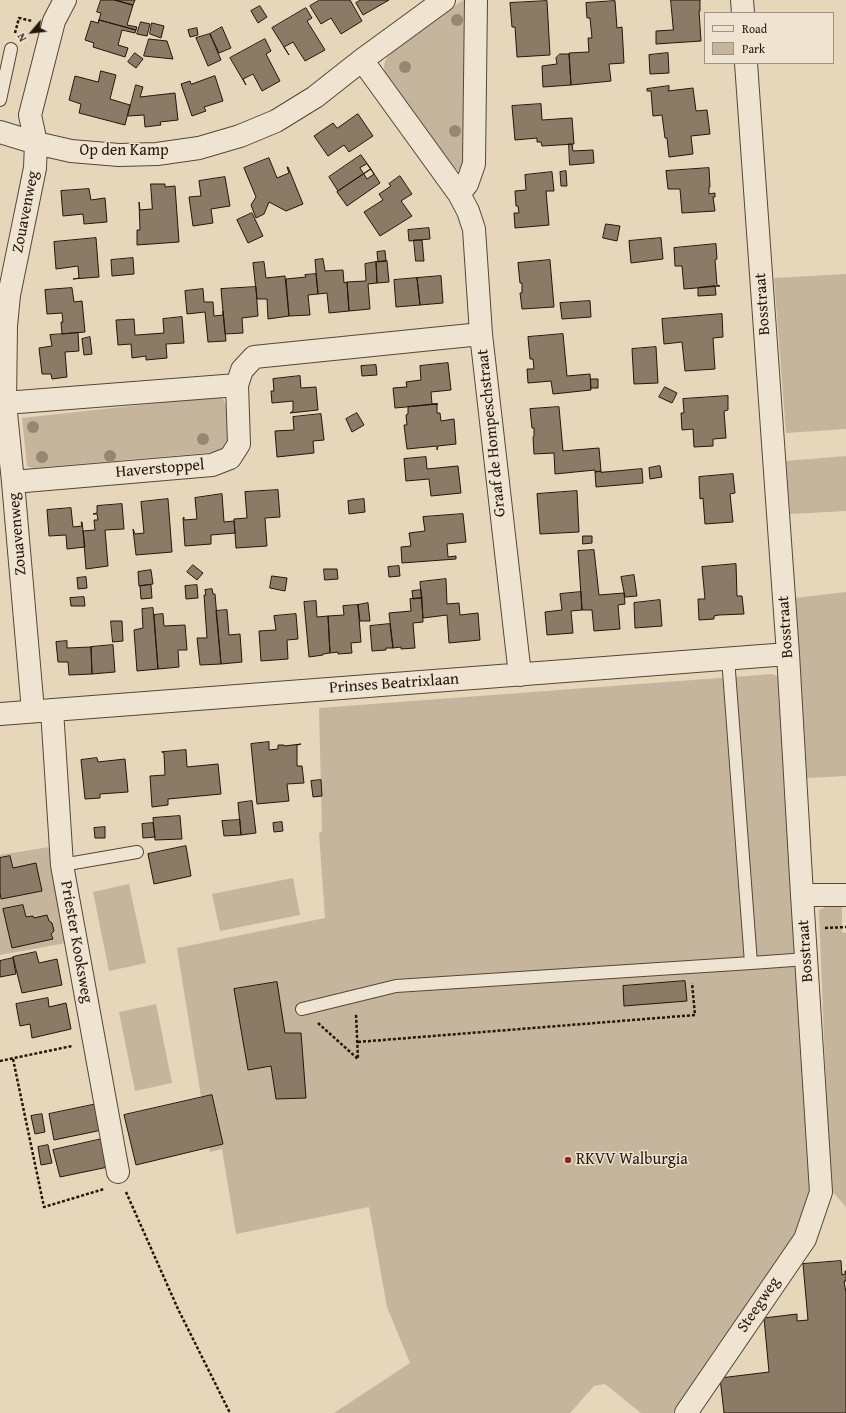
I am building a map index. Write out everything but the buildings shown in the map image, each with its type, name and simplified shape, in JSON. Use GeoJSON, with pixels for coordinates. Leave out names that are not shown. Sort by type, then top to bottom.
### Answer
{"type":"FeatureCollection","features":[{"type":"Feature","properties":{"kind":"street"},"geometry":{"type":"LineString","coordinates":[[36,143],[30,114],[54,21],[65,0]]}},
{"type":"Feature","properties":{"kind":"street"},"geometry":{"type":"LineString","coordinates":[[362,60],[444,0]]}},
{"type":"Feature","properties":{"kind":"street"},"geometry":{"type":"LineString","coordinates":[[459,194],[467,184],[474,164],[476,0]]}},
{"type":"Feature","properties":{"kind":"street"},"geometry":{"type":"LineString","coordinates":[[742,0],[743,12]]}},
{"type":"Feature","properties":{"kind":"street","name":"Op den Kamp"},"geometry":{"type":"LineString","coordinates":[[0,132],[71,152],[119,155],[157,154],[199,148],[240,136],[276,121],[315,97],[362,60]]}},
{"type":"Feature","properties":{"kind":"street","name":"Graaf de Hompeschstraat"},"geometry":{"type":"LineString","coordinates":[[362,60],[459,194],[468,211],[474,229],[481,334],[520,675]]}},
{"type":"Feature","properties":{"kind":"street","name":"Bosstraat"},"geometry":{"type":"LineString","coordinates":[[746,64],[788,654],[821,1192]]}},
{"type":"Feature","properties":{"kind":"street","name":"Zouavenweg"},"geometry":{"type":"LineString","coordinates":[[36,143],[35,168],[9,295],[6,326],[4,403],[42,710]]}},
{"type":"Feature","properties":{"kind":"street","name":"Haverstoppel"},"geometry":{"type":"LineString","coordinates":[[13,482],[212,465],[230,458],[239,444],[237,385],[242,370],[254,357],[481,334]]}},
{"type":"Feature","properties":{"kind":"street"},"geometry":{"type":"LineString","coordinates":[[4,403],[237,385]]}},
{"type":"Feature","properties":{"kind":"street","name":"Prinses Beatrixlaan"},"geometry":{"type":"LineString","coordinates":[[0,714],[788,654]]}},
{"type":"Feature","properties":{"kind":"street","name":"Priester Kooksweg"},"geometry":{"type":"LineString","coordinates":[[42,710],[62,865],[120,1178]]}},
{"type":"Feature","properties":{"kind":"street"},"geometry":{"type":"LineString","coordinates":[[802,895],[846,895]]}},
{"type":"Feature","properties":{"kind":"street","name":"Steegweg"},"geometry":{"type":"LineString","coordinates":[[686,1413],[805,1239],[821,1192]]}},
{"type":"Feature","properties":{"kind":"lane"},"geometry":{"type":"LineString","coordinates":[[0,100],[11,49]]}},
{"type":"Feature","properties":{"kind":"lane"},"geometry":{"type":"LineString","coordinates":[[728,658],[751,963]]}},
{"type":"Feature","properties":{"kind":"lane"},"geometry":{"type":"LineString","coordinates":[[62,865],[138,852]]}},
{"type":"Feature","properties":{"kind":"lane"},"geometry":{"type":"LineString","coordinates":[[302,1009],[396,986],[807,959]]}},
{"type":"Feature","properties":{"kind":"path"},"geometry":{"type":"LineString","coordinates":[[11,49],[19,18],[53,26]]}},
{"type":"Feature","properties":{"kind":"path"},"geometry":{"type":"LineString","coordinates":[[358,1042],[695,1015],[691,967]]}},
{"type":"Feature","properties":{"kind":"path"},"geometry":{"type":"LineString","coordinates":[[302,1009],[358,1059],[355,996]]}},
{"type":"Feature","properties":{"kind":"path"},"geometry":{"type":"LineString","coordinates":[[0,1061],[94,1042]]}},
{"type":"Feature","properties":{"kind":"path"},"geometry":{"type":"LineString","coordinates":[[13,1058],[44,1207],[120,1178],[178,1309],[230,1413]]}},
{"type":"Feature","properties":{"kind":"green space"},"geometry":{"type":"Polygon","coordinates":[[[463,0],[471,10],[469,88],[462,169],[458,170],[449,167],[386,78],[384,67],[386,59],[391,52],[463,0]]]}},
{"type":"Feature","properties":{"kind":"green space"},"geometry":{"type":"Polygon","coordinates":[[[846,274],[846,429],[786,433],[774,278],[846,274]]]}},
{"type":"Feature","properties":{"kind":"green space"},"geometry":{"type":"Polygon","coordinates":[[[222,396],[228,411],[230,437],[226,446],[217,452],[33,468],[27,466],[22,418],[222,396]]]}},
{"type":"Feature","properties":{"kind":"green space"},"geometry":{"type":"Polygon","coordinates":[[[846,456],[846,511],[790,514],[786,461],[846,456]]]}},
{"type":"Feature","properties":{"kind":"green space"},"geometry":{"type":"Polygon","coordinates":[[[846,592],[846,776],[807,778],[795,598],[846,592]]]}},
{"type":"Feature","properties":{"kind":"green space"},"geometry":{"type":"Polygon","coordinates":[[[773,674],[780,678],[816,1206],[771,1275],[673,1413],[641,1413],[605,1384],[594,1386],[570,1413],[334,1413],[410,1363],[387,1307],[369,1207],[236,1234],[222,1149],[210,1152],[177,948],[325,918],[319,833],[322,831],[319,708],[773,674]]]}},
{"type":"Feature","properties":{"kind":"green space"},"geometry":{"type":"Polygon","coordinates":[[[49,847],[66,943],[0,955],[0,855],[49,847]]]}},
{"type":"Feature","properties":{"kind":"green space"},"geometry":{"type":"Polygon","coordinates":[[[293,878],[300,915],[220,931],[212,894],[293,878]]]}},
{"type":"Feature","properties":{"kind":"green space"},"geometry":{"type":"Polygon","coordinates":[[[129,884],[146,963],[109,971],[93,892],[129,884]]]}},
{"type":"Feature","properties":{"kind":"green space"},"geometry":{"type":"Polygon","coordinates":[[[842,901],[842,932],[846,933],[846,1207],[832,1191],[827,1117],[819,910],[836,902],[842,901]]]}},
{"type":"Feature","properties":{"kind":"green space"},"geometry":{"type":"Polygon","coordinates":[[[156,1004],[172,1083],[135,1091],[119,1012],[156,1004]]]}},
{"type":"Feature","properties":{"kind":"place","name":"RKVV Walburgia"},"geometry":{"type":"Point","coordinates":[568,1160]}}]}
